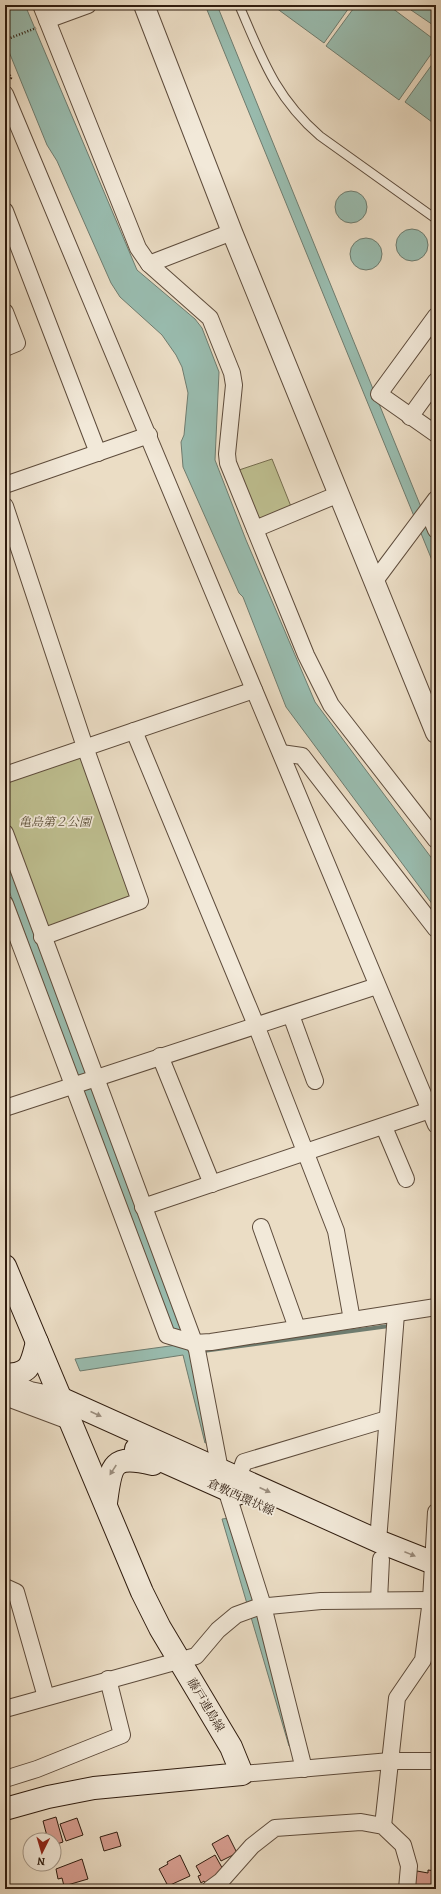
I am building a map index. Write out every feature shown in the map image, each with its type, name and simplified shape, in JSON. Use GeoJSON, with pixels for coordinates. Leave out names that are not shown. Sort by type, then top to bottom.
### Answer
{"type":"FeatureCollection","features":[{"type":"Feature","properties":{"kind":"main road"},"geometry":{"type":"LineString","coordinates":[[5,1266],[69,1419]]}},
{"type":"Feature","properties":{"kind":"main road"},"geometry":{"type":"LineString","coordinates":[[5,1375],[19,1374],[28,1367],[37,1342]]}},
{"type":"Feature","properties":{"kind":"main road","name":"倉敷西環状線"},"geometry":{"type":"LineString","coordinates":[[60,1398],[380,1550],[433,1577]]}},
{"type":"Feature","properties":{"kind":"main road","name":"倉敷西環状線"},"geometry":{"type":"LineString","coordinates":[[69,1419],[187,1473],[228,1479]]}},
{"type":"Feature","properties":{"kind":"main road","name":"藤戸連島線"},"geometry":{"type":"LineString","coordinates":[[69,1419],[106,1503],[142,1592],[179,1660],[231,1747],[242,1774]]}},
{"type":"Feature","properties":{"kind":"main road"},"geometry":{"type":"LineString","coordinates":[[106,1503],[109,1474],[116,1465],[125,1460],[136,1460],[187,1473]]}},
{"type":"Feature","properties":{"kind":"main road"},"geometry":{"type":"LineString","coordinates":[[5,1809],[48,1797],[94,1788],[242,1774]]}},
{"type":"Feature","properties":{"kind":"street"},"geometry":{"type":"LineString","coordinates":[[41,5],[45,23],[138,248],[149,264],[210,318],[232,373],[234,386],[228,459],[306,655],[330,705],[436,840]]}},
{"type":"Feature","properties":{"kind":"street"},"geometry":{"type":"LineString","coordinates":[[45,23],[88,5]]}},
{"type":"Feature","properties":{"kind":"street"},"geometry":{"type":"LineString","coordinates":[[144,5],[232,232],[436,733]]}},
{"type":"Feature","properties":{"kind":"street"},"geometry":{"type":"LineString","coordinates":[[5,94],[149,435],[436,1125]]}},
{"type":"Feature","properties":{"kind":"street"},"geometry":{"type":"LineString","coordinates":[[5,211],[98,453]]}},
{"type":"Feature","properties":{"kind":"street"},"geometry":{"type":"LineString","coordinates":[[149,264],[232,232]]}},
{"type":"Feature","properties":{"kind":"street"},"geometry":{"type":"LineString","coordinates":[[5,312],[17,343],[5,348]]}},
{"type":"Feature","properties":{"kind":"street"},"geometry":{"type":"LineString","coordinates":[[436,316],[378,394],[436,434]]}},
{"type":"Feature","properties":{"kind":"street"},"geometry":{"type":"LineString","coordinates":[[410,417],[436,381]]}},
{"type":"Feature","properties":{"kind":"street"},"geometry":{"type":"LineString","coordinates":[[5,485],[149,435]]}},
{"type":"Feature","properties":{"kind":"street"},"geometry":{"type":"LineString","coordinates":[[255,529],[339,494]]}},
{"type":"Feature","properties":{"kind":"street"},"geometry":{"type":"LineString","coordinates":[[5,506],[85,747],[140,901],[42,937]]}},
{"type":"Feature","properties":{"kind":"street"},"geometry":{"type":"LineString","coordinates":[[374,582],[427,512],[436,530]]}},
{"type":"Feature","properties":{"kind":"street"},"geometry":{"type":"LineString","coordinates":[[5,775],[254,690]]}},
{"type":"Feature","properties":{"kind":"street"},"geometry":{"type":"LineString","coordinates":[[134,731],[256,1025],[336,1232],[352,1320]]}},
{"type":"Feature","properties":{"kind":"street"},"geometry":{"type":"LineString","coordinates":[[281,753],[302,756],[436,929]]}},
{"type":"Feature","properties":{"kind":"street"},"geometry":{"type":"LineString","coordinates":[[5,834],[42,937],[86,1082],[167,1335],[185,1340],[297,1328],[436,1307]]}},
{"type":"Feature","properties":{"kind":"street"},"geometry":{"type":"LineString","coordinates":[[5,904],[143,1207],[185,1340],[197,1350],[228,1479],[256,1608],[304,1769]]}},
{"type":"Feature","properties":{"kind":"street"},"geometry":{"type":"LineString","coordinates":[[5,1108],[377,986]]}},
{"type":"Feature","properties":{"kind":"street"},"geometry":{"type":"LineString","coordinates":[[291,1015],[315,1081]]}},
{"type":"Feature","properties":{"kind":"street"},"geometry":{"type":"LineString","coordinates":[[160,1056],[212,1184]]}},
{"type":"Feature","properties":{"kind":"street"},"geometry":{"type":"LineString","coordinates":[[143,1207],[384,1127],[430,1110]]}},
{"type":"Feature","properties":{"kind":"street"},"geometry":{"type":"LineString","coordinates":[[384,1127],[406,1179]]}},
{"type":"Feature","properties":{"kind":"street"},"geometry":{"type":"LineString","coordinates":[[261,1227],[297,1328]]}},
{"type":"Feature","properties":{"kind":"street"},"geometry":{"type":"LineString","coordinates":[[378,1600],[387,1419],[396,1314]]}},
{"type":"Feature","properties":{"kind":"street"},"geometry":{"type":"LineString","coordinates":[[5,1381],[30,1392],[60,1398]]}},
{"type":"Feature","properties":{"kind":"street"},"geometry":{"type":"LineString","coordinates":[[5,1395],[69,1419]]}},
{"type":"Feature","properties":{"kind":"street"},"geometry":{"type":"LineString","coordinates":[[228,1479],[244,1462],[387,1419]]}},
{"type":"Feature","properties":{"kind":"street"},"geometry":{"type":"LineString","coordinates":[[383,1826],[397,1698],[423,1660],[433,1577],[436,1512]]}},
{"type":"Feature","properties":{"kind":"street"},"geometry":{"type":"LineString","coordinates":[[5,1708],[196,1656],[218,1630],[236,1615],[256,1608],[321,1601],[378,1600],[433,1577]]}},
{"type":"Feature","properties":{"kind":"street"},"geometry":{"type":"LineString","coordinates":[[5,1587],[16,1592],[46,1697]]}},
{"type":"Feature","properties":{"kind":"street"},"geometry":{"type":"LineString","coordinates":[[5,1779],[37,1769],[122,1735],[108,1679]]}},
{"type":"Feature","properties":{"kind":"street"},"geometry":{"type":"LineString","coordinates":[[242,1774],[390,1760],[436,1761]]}},
{"type":"Feature","properties":{"kind":"street"},"geometry":{"type":"LineString","coordinates":[[210,1889],[221,1881],[252,1846],[275,1828],[361,1822],[383,1826],[403,1845],[409,1866],[407,1889]]}},
{"type":"Feature","properties":{"kind":"lane"},"geometry":{"type":"LineString","coordinates":[[239,5],[265,66],[278,90],[308,125],[320,136],[436,219]]}},
{"type":"Feature","properties":{"kind":"path"},"geometry":{"type":"LineString","coordinates":[[5,40],[45,23]]}},
{"type":"Feature","properties":{"kind":"path"},"geometry":{"type":"LineString","coordinates":[[5,64],[11,78],[5,81]]}},
{"type":"Feature","properties":{"kind":"green space"},"geometry":{"type":"Polygon","coordinates":[[[272,459],[292,509],[266,519],[257,517],[239,470],[272,459]]]}},
{"type":"Feature","properties":{"kind":"green space","name":"亀島第２公園"},"geometry":{"type":"Polygon","coordinates":[[[76,757],[84,759],[135,896],[49,928],[5,825],[5,782],[76,757]]]}},
{"type":"Feature","properties":{"kind":"shaded area"},"geometry":{"type":"Polygon","coordinates":[[[5,5],[25,5],[137,270],[195,319],[202,328],[219,372],[215,460],[246,540],[315,702],[436,864],[436,909],[286,707],[243,597],[239,593],[183,467],[181,442],[184,435],[188,393],[182,367],[176,355],[162,335],[120,297],[111,283],[57,161],[47,145],[5,42],[5,5]]]}},
{"type":"Feature","properties":{"kind":"shaded area"},"geometry":{"type":"Polygon","coordinates":[[[205,5],[217,5],[436,544],[436,570],[205,5]]]}},
{"type":"Feature","properties":{"kind":"shaded area"},"geometry":{"type":"Polygon","coordinates":[[[272,5],[351,5],[324,43],[272,5]]]}},
{"type":"Feature","properties":{"kind":"shaded area"},"geometry":{"type":"Polygon","coordinates":[[[356,5],[388,5],[436,41],[436,47],[399,100],[326,46],[356,5]]]}},
{"type":"Feature","properties":{"kind":"shaded area"},"geometry":{"type":"Polygon","coordinates":[[[415,5],[436,5],[436,27],[411,10],[415,5]]]}},
{"type":"Feature","properties":{"kind":"shaded area"},"geometry":{"type":"Polygon","coordinates":[[[436,59],[436,125],[405,102],[436,59]]]}},
{"type":"Feature","properties":{"kind":"shaded area"},"geometry":{"type":"Polygon","coordinates":[[[348,191],[354,191],[363,195],[367,207],[363,219],[354,223],[348,223],[339,219],[335,210],[335,204],[339,195],[348,191]]]}},
{"type":"Feature","properties":{"kind":"shaded area"},"geometry":{"type":"Polygon","coordinates":[[[409,229],[415,229],[424,233],[428,245],[424,257],[415,261],[409,261],[400,257],[396,248],[396,242],[400,233],[409,229]]]}},
{"type":"Feature","properties":{"kind":"shaded area"},"geometry":{"type":"Polygon","coordinates":[[[363,238],[369,238],[378,242],[382,254],[378,266],[369,270],[363,270],[354,266],[350,257],[350,251],[354,242],[363,238]]]}},
{"type":"Feature","properties":{"kind":"shaded area"},"geometry":{"type":"Polygon","coordinates":[[[5,850],[190,1349],[210,1441],[205,1443],[183,1355],[80,1371],[75,1359],[177,1345],[5,880],[5,850]]]}},
{"type":"Feature","properties":{"kind":"shaded area"},"geometry":{"type":"Polygon","coordinates":[[[230,1518],[295,1745],[289,1746],[222,1519],[230,1518]]]}},
{"type":"Feature","properties":{"kind":"building"},"geometry":{"type":"Polygon","coordinates":[[[56,1817],[60,1832],[46,1832],[43,1821],[56,1817]]]}},
{"type":"Feature","properties":{"kind":"building"},"geometry":{"type":"Polygon","coordinates":[[[77,1818],[83,1835],[66,1841],[60,1824],[77,1818]]]}},
{"type":"Feature","properties":{"kind":"building"},"geometry":{"type":"Polygon","coordinates":[[[117,1832],[121,1846],[104,1851],[100,1837],[117,1832]]]}},
{"type":"Feature","properties":{"kind":"building"},"geometry":{"type":"Polygon","coordinates":[[[228,1835],[237,1853],[221,1861],[212,1844],[228,1835]]]}},
{"type":"Feature","properties":{"kind":"building"},"geometry":{"type":"Polygon","coordinates":[[[180,1855],[190,1876],[168,1886],[159,1869],[168,1864],[167,1862],[180,1855]]]}},
{"type":"Feature","properties":{"kind":"building"},"geometry":{"type":"Polygon","coordinates":[[[215,1855],[225,1873],[205,1883],[204,1881],[201,1883],[198,1876],[201,1875],[196,1866],[215,1855]]]}},
{"type":"Feature","properties":{"kind":"building"},"geometry":{"type":"Polygon","coordinates":[[[82,1859],[88,1879],[64,1886],[62,1878],[58,1879],[57,1872],[62,1872],[62,1867],[82,1859]]]}},
{"type":"Feature","properties":{"kind":"building"},"geometry":{"type":"Polygon","coordinates":[[[428,1870],[436,1871],[436,1889],[413,1888],[417,1871],[428,1873],[428,1870]]]}},
{"type":"Feature","properties":{"kind":"waterway"},"geometry":{"type":"LineString","coordinates":[[203,1351],[389,1326]]}}]}
